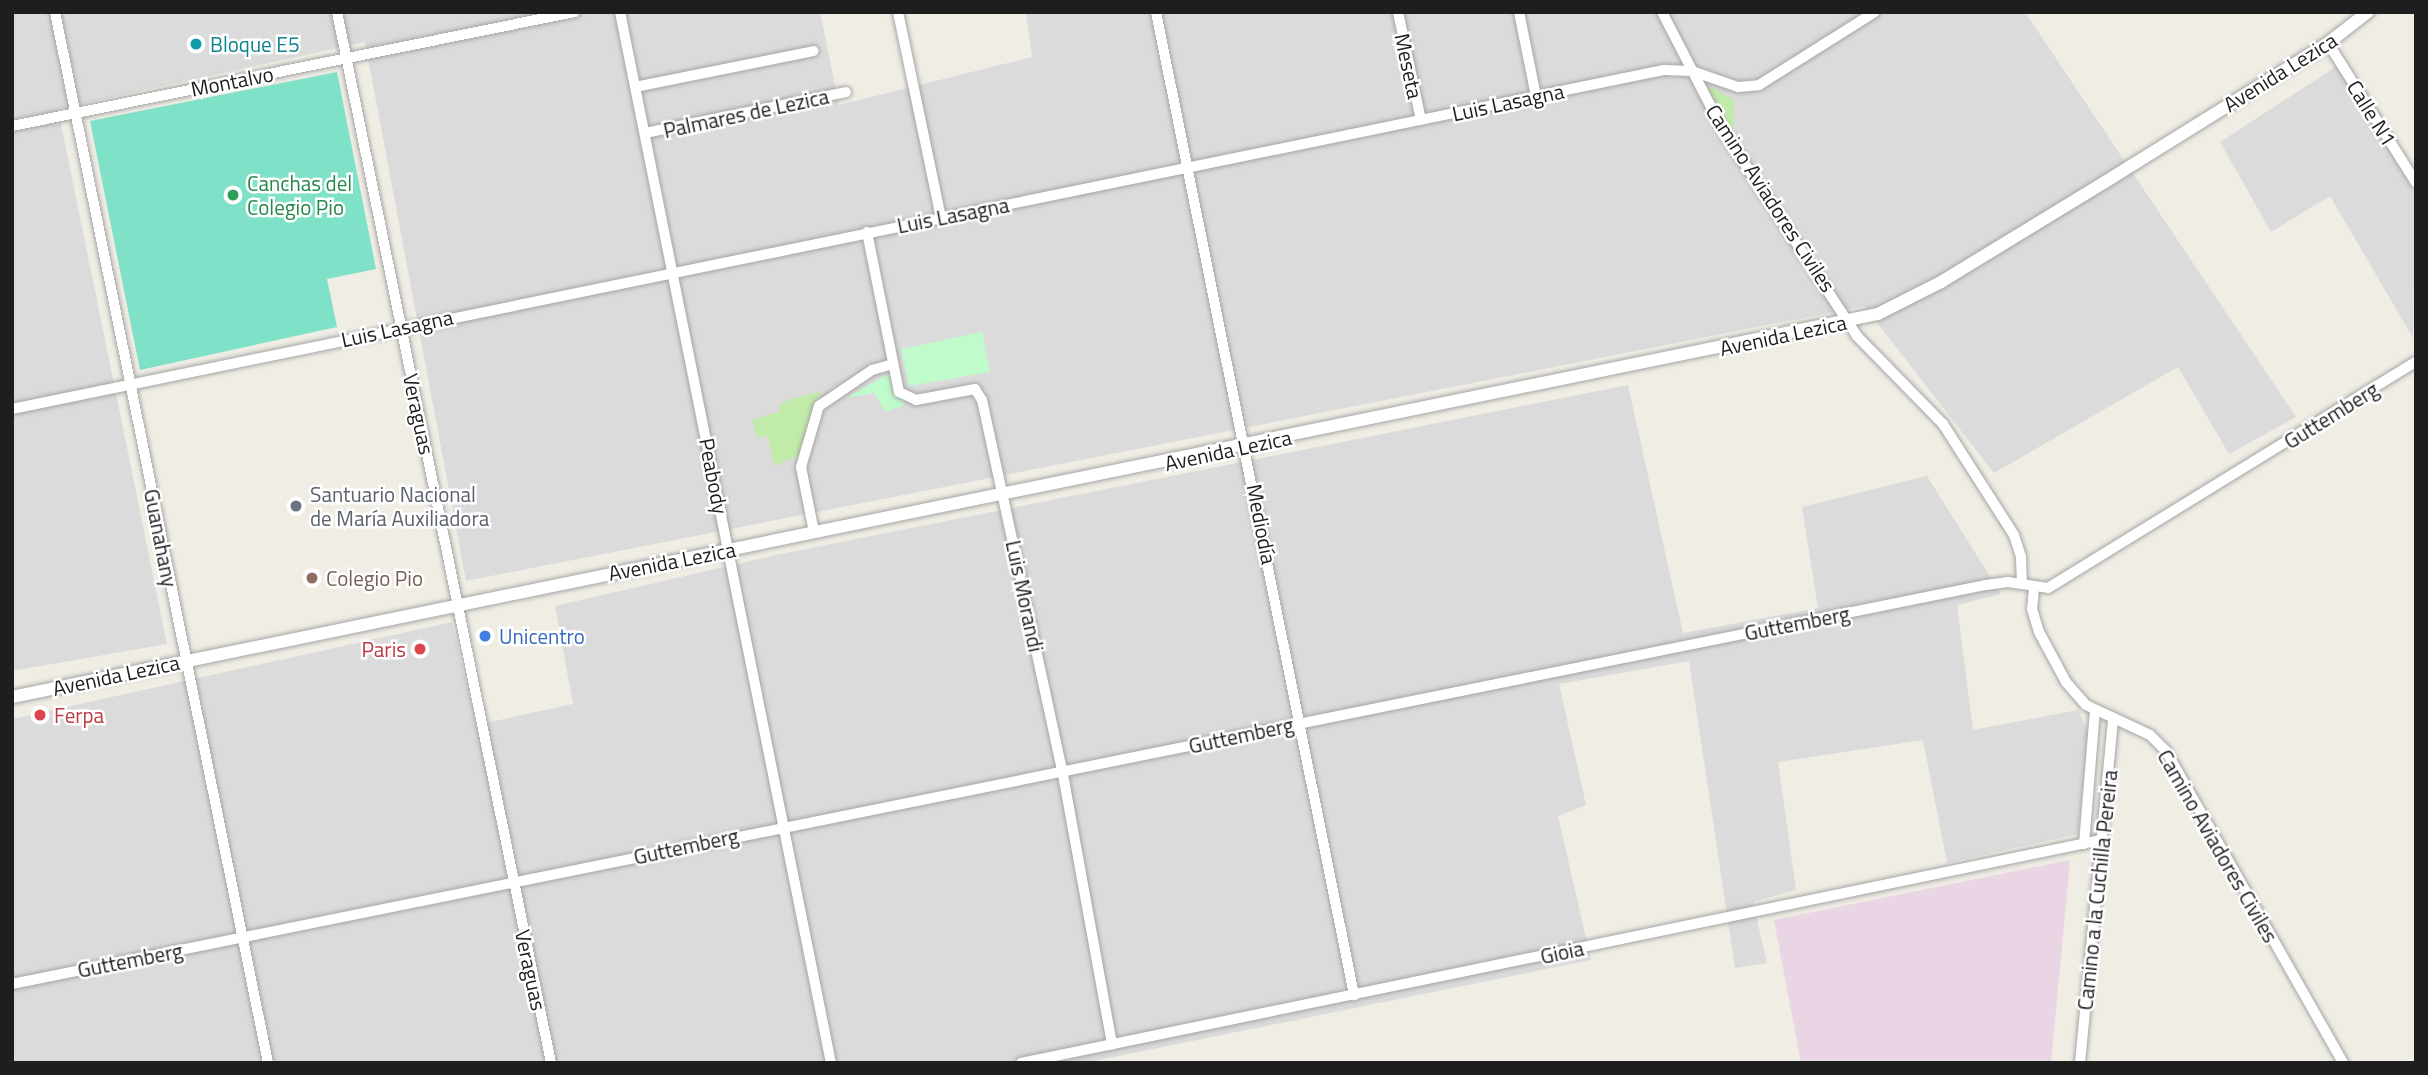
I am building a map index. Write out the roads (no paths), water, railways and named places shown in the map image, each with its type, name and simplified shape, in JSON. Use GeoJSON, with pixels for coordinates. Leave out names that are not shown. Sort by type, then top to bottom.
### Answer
{"type":"FeatureCollection","features":[{"type":"Feature","properties":{"kind":"street","name":"Guanahany"},"geometry":{"type":"LineString","coordinates":[[55,12],[268,1063]]}},
{"type":"Feature","properties":{"kind":"street","name":"Veraguas"},"geometry":{"type":"LineString","coordinates":[[337,12],[551,1063]]}},
{"type":"Feature","properties":{"kind":"street","name":"Montalvo"},"geometry":{"type":"LineString","coordinates":[[12,126],[575,12]]}},
{"type":"Feature","properties":{"kind":"street","name":"Peabody"},"geometry":{"type":"LineString","coordinates":[[620,12],[831,1063]]}},
{"type":"Feature","properties":{"kind":"street"},"geometry":{"type":"LineString","coordinates":[[898,12],[940,218]]}},
{"type":"Feature","properties":{"kind":"street","name":"Mediodía"},"geometry":{"type":"LineString","coordinates":[[1156,12],[1302,723],[1354,995]]}},
{"type":"Feature","properties":{"kind":"street","name":"Meseta"},"geometry":{"type":"LineString","coordinates":[[1398,12],[1421,120]]}},
{"type":"Feature","properties":{"kind":"street"},"geometry":{"type":"LineString","coordinates":[[1519,12],[1535,96]]}},
{"type":"Feature","properties":{"kind":"street","name":"Camino Aviadores Civiles"},"geometry":{"type":"LineString","coordinates":[[1662,12],[1724,132],[1850,322],[1877,359],[1943,424],[2014,535],[2021,557],[2022,584]]}},
{"type":"Feature","properties":{"kind":"street","name":"Luis Lasagna"},"geometry":{"type":"LineString","coordinates":[[12,409],[673,271],[1664,70],[1692,71],[1738,87],[1759,85],[1875,12]]}},
{"type":"Feature","properties":{"kind":"street","name":"Avenida Lezica"},"geometry":{"type":"LineString","coordinates":[[12,697],[1850,322],[1924,292],[2328,43],[2368,12]]}},
{"type":"Feature","properties":{"kind":"street","name":"Calle N1"},"geometry":{"type":"LineString","coordinates":[[2328,43],[2416,183]]}},
{"type":"Feature","properties":{"kind":"street"},"geometry":{"type":"LineString","coordinates":[[635,86],[813,51]]}},
{"type":"Feature","properties":{"kind":"street","name":"Palmares de Lezica"},"geometry":{"type":"LineString","coordinates":[[645,133],[846,92]]}},
{"type":"Feature","properties":{"kind":"street","name":"Luis Morandi"},"geometry":{"type":"LineString","coordinates":[[867,232],[900,392],[909,400],[980,393],[1062,769],[1112,1045]]}},
{"type":"Feature","properties":{"kind":"street","name":"Guttemberg"},"geometry":{"type":"LineString","coordinates":[[12,984],[1062,769],[1986,585],[2022,584],[2035,588],[2064,580],[2416,362]]}},
{"type":"Feature","properties":{"kind":"street"},"geometry":{"type":"LineString","coordinates":[[814,533],[800,467],[819,406],[872,370],[893,363]]}},
{"type":"Feature","properties":{"kind":"street","name":"Camino Aviadores Civiles"},"geometry":{"type":"LineString","coordinates":[[2035,588],[2032,609],[2045,645],[2075,694],[2095,710],[2150,734],[2166,751],[2343,1063]]}},
{"type":"Feature","properties":{"kind":"street"},"geometry":{"type":"LineString","coordinates":[[2084,844],[2095,710]]}},
{"type":"Feature","properties":{"kind":"street","name":"Camino a la Cuchilla Pereira"},"geometry":{"type":"LineString","coordinates":[[2080,1063],[2113,718]]}},
{"type":"Feature","properties":{"kind":"street","name":"Gioia"},"geometry":{"type":"LineString","coordinates":[[1021,1063],[2101,840]]}},
{"type":"Feature","properties":{"kind":"place","name":"Bloque E5"},"geometry":{"type":"Point","coordinates":[196,44]}},
{"type":"Feature","properties":{"kind":"place","name":"Canchas del Colegio Pio"},"geometry":{"type":"Point","coordinates":[233,195]}},
{"type":"Feature","properties":{"kind":"place","name":"Santuario Nacional de María Auxiliadora"},"geometry":{"type":"Point","coordinates":[296,506]}},
{"type":"Feature","properties":{"kind":"place","name":"Colegio Pio"},"geometry":{"type":"Point","coordinates":[312,578]}},
{"type":"Feature","properties":{"kind":"place","name":"Unicentro"},"geometry":{"type":"Point","coordinates":[485,636]}},
{"type":"Feature","properties":{"kind":"place","name":"Paris"},"geometry":{"type":"Point","coordinates":[420,649]}},
{"type":"Feature","properties":{"kind":"place","name":"Ferpa"},"geometry":{"type":"Point","coordinates":[40,715]}}]}
